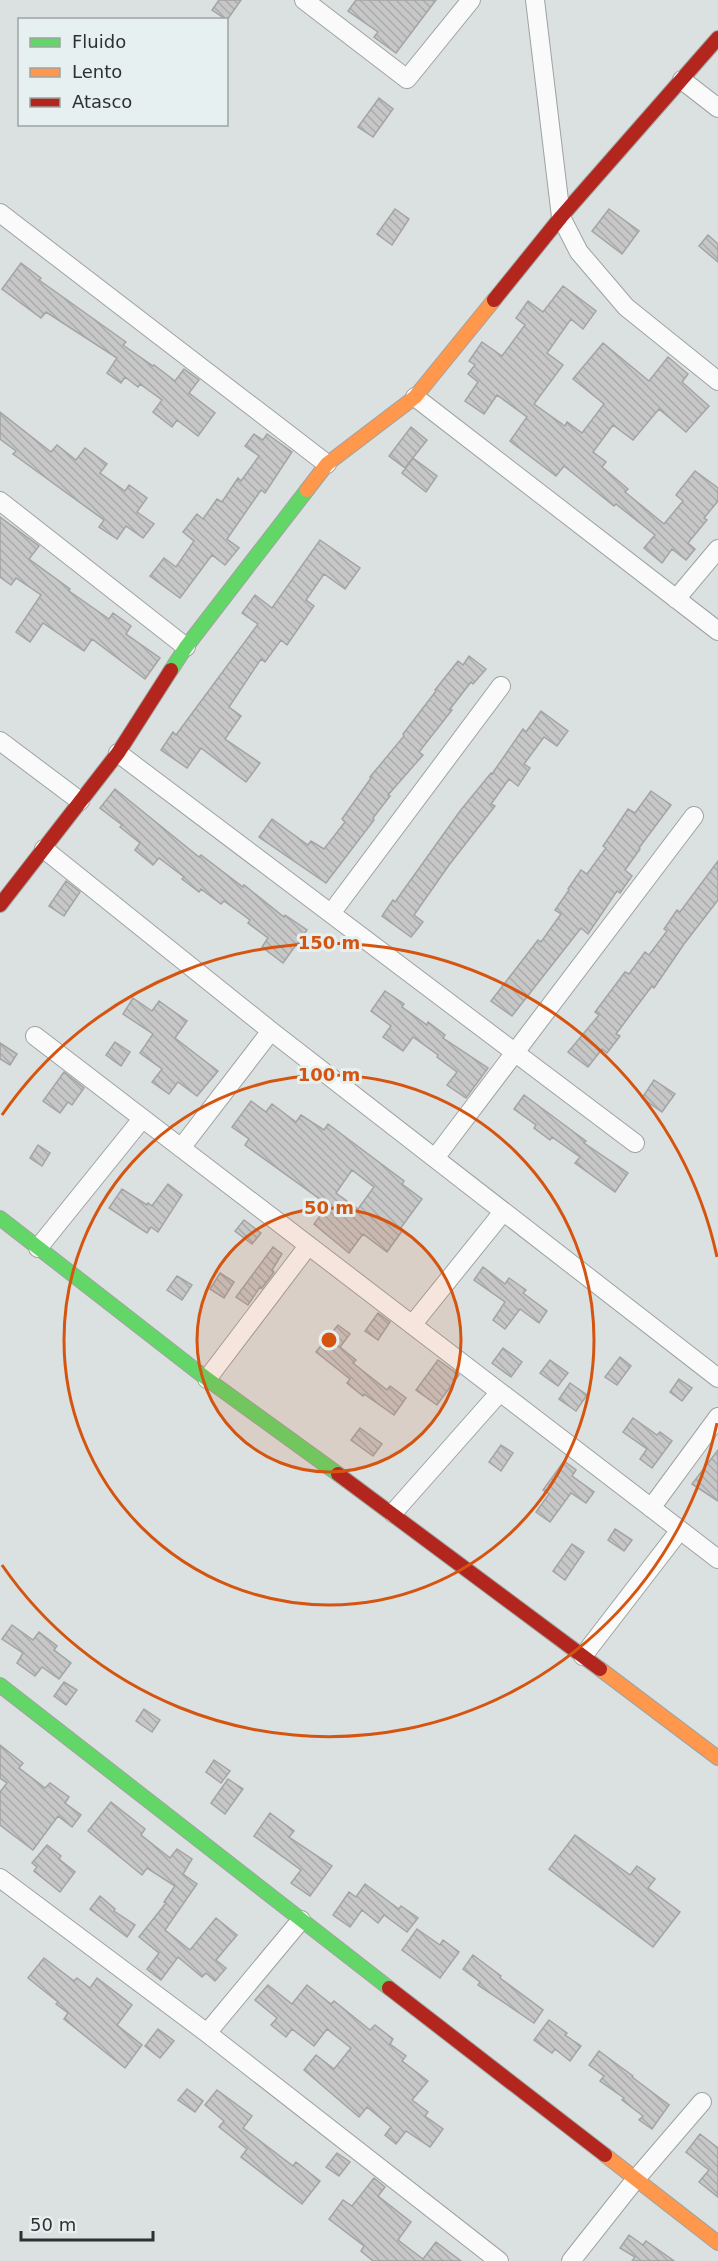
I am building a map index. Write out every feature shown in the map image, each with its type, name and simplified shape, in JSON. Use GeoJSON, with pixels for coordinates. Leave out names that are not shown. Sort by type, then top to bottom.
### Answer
{"type":"FeatureCollection","features":[{"type":"Feature","properties":{"kind":"street"},"geometry":{"type":"LineString","coordinates":[[304,0],[407,79],[471,0]]}},
{"type":"Feature","properties":{"kind":"street"},"geometry":{"type":"LineString","coordinates":[[536,0],[561,216],[579,252],[626,307],[718,381]]}},
{"type":"Feature","properties":{"kind":"street"},"geometry":{"type":"LineString","coordinates":[[0,905],[118,753],[186,647],[327,464],[415,397],[561,216],[718,38]]}},
{"type":"Feature","properties":{"kind":"street"},"geometry":{"type":"LineString","coordinates":[[682,80],[718,108]]}},
{"type":"Feature","properties":{"kind":"street"},"geometry":{"type":"LineString","coordinates":[[0,213],[327,464]]}},
{"type":"Feature","properties":{"kind":"street"},"geometry":{"type":"LineString","coordinates":[[415,397],[718,631]]}},
{"type":"Feature","properties":{"kind":"street"},"geometry":{"type":"LineString","coordinates":[[0,501],[186,647]]}},
{"type":"Feature","properties":{"kind":"street"},"geometry":{"type":"LineString","coordinates":[[676,599],[718,549]]}},
{"type":"Feature","properties":{"kind":"street"},"geometry":{"type":"LineString","coordinates":[[332,912],[501,686]]}},
{"type":"Feature","properties":{"kind":"street"},"geometry":{"type":"LineString","coordinates":[[0,741],[80,801]]}},
{"type":"Feature","properties":{"kind":"street"},"geometry":{"type":"LineString","coordinates":[[118,753],[332,912],[635,1143]]}},
{"type":"Feature","properties":{"kind":"street"},"geometry":{"type":"LineString","coordinates":[[435,1158],[694,816]]}},
{"type":"Feature","properties":{"kind":"street"},"geometry":{"type":"LineString","coordinates":[[44,849],[271,1031],[718,1378]]}},
{"type":"Feature","properties":{"kind":"street"},"geometry":{"type":"LineString","coordinates":[[181,1148],[271,1031]]}},
{"type":"Feature","properties":{"kind":"street"},"geometry":{"type":"LineString","coordinates":[[35,1036],[718,1559]]}},
{"type":"Feature","properties":{"kind":"street"},"geometry":{"type":"LineString","coordinates":[[38,1248],[142,1119]]}},
{"type":"Feature","properties":{"kind":"street"},"geometry":{"type":"LineString","coordinates":[[412,1325],[504,1212]]}},
{"type":"Feature","properties":{"kind":"street"},"geometry":{"type":"LineString","coordinates":[[0,1218],[207,1379],[393,1513],[718,1758]]}},
{"type":"Feature","properties":{"kind":"street"},"geometry":{"type":"LineString","coordinates":[[207,1379],[308,1246]]}},
{"type":"Feature","properties":{"kind":"street"},"geometry":{"type":"LineString","coordinates":[[393,1513],[500,1392]]}},
{"type":"Feature","properties":{"kind":"street"},"geometry":{"type":"LineString","coordinates":[[651,1508],[718,1417]]}},
{"type":"Feature","properties":{"kind":"street"},"geometry":{"type":"LineString","coordinates":[[583,1656],[680,1530]]}},
{"type":"Feature","properties":{"kind":"street"},"geometry":{"type":"LineString","coordinates":[[0,1685],[635,2180],[718,2242]]}},
{"type":"Feature","properties":{"kind":"street"},"geometry":{"type":"LineString","coordinates":[[0,1878],[207,2033],[499,2261]]}},
{"type":"Feature","properties":{"kind":"street"},"geometry":{"type":"LineString","coordinates":[[207,2033],[302,1920]]}},
{"type":"Feature","properties":{"kind":"street"},"geometry":{"type":"LineString","coordinates":[[571,2261],[635,2180],[702,2102]]}},
{"type":"Feature","properties":{"kind":"building"},"geometry":{"type":"Polygon","coordinates":[[[219,0],[241,0],[228,19],[212,10],[219,0]]]}},
{"type":"Feature","properties":{"kind":"building"},"geometry":{"type":"Polygon","coordinates":[[[356,0],[436,0],[396,53],[374,37],[378,32],[348,11],[356,0]]]}},
{"type":"Feature","properties":{"kind":"building"},"geometry":{"type":"Polygon","coordinates":[[[379,98],[393,109],[373,137],[358,127],[379,98]]]}},
{"type":"Feature","properties":{"kind":"building"},"geometry":{"type":"Polygon","coordinates":[[[395,209],[409,219],[392,245],[377,234],[395,209]]]}},
{"type":"Feature","properties":{"kind":"building"},"geometry":{"type":"Polygon","coordinates":[[[609,209],[639,231],[622,254],[592,231],[609,209]]]}},
{"type":"Feature","properties":{"kind":"building"},"geometry":{"type":"Polygon","coordinates":[[[708,235],[718,244],[718,262],[699,246],[708,235]]]}},
{"type":"Feature","properties":{"kind":"building"},"geometry":{"type":"Polygon","coordinates":[[[21,263],[41,278],[39,280],[126,342],[123,345],[175,381],[184,369],[199,380],[189,393],[215,413],[198,436],[177,420],[172,427],[153,412],[162,400],[140,384],[138,387],[125,377],[121,383],[107,373],[117,358],[46,312],[41,318],[2,289],[21,263]]]}},
{"type":"Feature","properties":{"kind":"building"},"geometry":{"type":"Polygon","coordinates":[[[563,286],[596,311],[583,329],[571,319],[547,353],[563,365],[534,404],[565,426],[567,422],[582,433],[604,404],[573,379],[603,343],[649,381],[668,357],[688,374],[682,382],[709,406],[686,432],[659,409],[633,440],[613,425],[593,452],[606,462],[602,467],[628,489],[625,492],[664,524],[683,501],[676,495],[695,471],[718,488],[718,501],[704,518],[707,520],[688,543],[695,549],[686,560],[672,549],[662,563],[644,548],[655,535],[564,466],[556,476],[510,441],[527,417],[497,395],[484,414],[465,401],[478,382],[468,374],[475,365],[469,361],[482,342],[502,356],[525,325],[516,318],[528,301],[543,312],[563,286]]]}},
{"type":"Feature","properties":{"kind":"building"},"geometry":{"type":"Polygon","coordinates":[[[0,412],[51,452],[57,445],[76,460],[85,448],[107,464],[100,473],[125,491],[129,485],[147,498],[137,512],[154,524],[143,538],[126,526],[117,539],[99,527],[104,520],[13,454],[16,451],[0,439],[0,412]]]}},
{"type":"Feature","properties":{"kind":"building"},"geometry":{"type":"Polygon","coordinates":[[[411,427],[427,440],[405,468],[389,456],[411,427]]]}},
{"type":"Feature","properties":{"kind":"building"},"geometry":{"type":"Polygon","coordinates":[[[254,434],[263,440],[267,434],[292,452],[265,493],[261,490],[227,539],[239,548],[225,565],[212,555],[180,598],[150,576],[164,558],[176,567],[194,541],[183,532],[197,514],[203,519],[217,499],[222,502],[238,478],[241,481],[259,456],[245,446],[254,434]]]}},
{"type":"Feature","properties":{"kind":"building"},"geometry":{"type":"Polygon","coordinates":[[[413,458],[437,476],[426,492],[402,473],[413,458]]]}},
{"type":"Feature","properties":{"kind":"building"},"geometry":{"type":"Polygon","coordinates":[[[0,517],[39,546],[29,559],[109,619],[113,613],[131,626],[126,634],[160,658],[145,679],[92,639],[84,651],[43,623],[30,642],[16,632],[41,595],[16,578],[11,585],[0,577],[0,517]]]}},
{"type":"Feature","properties":{"kind":"building"},"geometry":{"type":"Polygon","coordinates":[[[320,540],[360,568],[345,589],[324,574],[306,600],[314,606],[287,645],[281,640],[265,662],[261,659],[229,707],[241,716],[225,739],[260,763],[246,782],[201,748],[187,768],[161,750],[173,732],[176,735],[258,624],[242,613],[255,595],[272,608],[320,540]]]}},
{"type":"Feature","properties":{"kind":"building"},"geometry":{"type":"Polygon","coordinates":[[[469,656],[486,669],[473,684],[471,682],[450,709],[452,710],[419,752],[423,755],[388,795],[390,796],[373,818],[374,820],[326,883],[259,837],[272,819],[308,845],[311,841],[324,849],[345,822],[342,819],[370,777],[404,736],[403,734],[435,690],[458,661],[463,665],[469,656]]]}},
{"type":"Feature","properties":{"kind":"building"},"geometry":{"type":"Polygon","coordinates":[[[541,711],[568,731],[557,746],[544,737],[524,764],[530,768],[518,786],[509,779],[491,804],[495,806],[414,915],[423,922],[411,937],[382,916],[393,900],[395,902],[460,811],[492,774],[523,729],[526,732],[541,711]]]}},
{"type":"Feature","properties":{"kind":"building"},"geometry":{"type":"Polygon","coordinates":[[[115,789],[199,857],[201,855],[284,917],[285,915],[307,930],[283,963],[262,947],[268,938],[248,923],[250,920],[224,901],[221,904],[201,889],[199,892],[159,858],[153,865],[135,850],[140,843],[100,808],[115,789]]]}},
{"type":"Feature","properties":{"kind":"building"},"geometry":{"type":"Polygon","coordinates":[[[651,791],[671,805],[625,870],[632,876],[620,893],[617,891],[588,934],[581,928],[512,1016],[491,1001],[538,940],[541,942],[561,914],[555,910],[581,870],[587,874],[606,848],[603,846],[628,809],[635,813],[651,791]]]}},
{"type":"Feature","properties":{"kind":"building"},"geometry":{"type":"Polygon","coordinates":[[[718,861],[718,900],[654,988],[652,986],[616,1034],[620,1036],[607,1053],[602,1049],[588,1067],[568,1052],[599,1015],[595,1012],[625,972],[629,974],[645,952],[649,955],[667,931],[664,929],[677,910],[680,912],[718,861]]]}},
{"type":"Feature","properties":{"kind":"building"},"geometry":{"type":"Polygon","coordinates":[[[66,881],[80,892],[64,916],[49,906],[66,881]]]}},
{"type":"Feature","properties":{"kind":"building"},"geometry":{"type":"Polygon","coordinates":[[[385,991],[404,1004],[402,1007],[445,1035],[443,1038],[488,1068],[466,1098],[447,1085],[457,1072],[437,1057],[438,1055],[413,1037],[403,1051],[383,1037],[391,1026],[371,1011],[385,991]]]}},
{"type":"Feature","properties":{"kind":"building"},"geometry":{"type":"Polygon","coordinates":[[[133,998],[152,1011],[159,1001],[187,1021],[175,1038],[218,1071],[197,1096],[178,1082],[169,1094],[152,1082],[162,1069],[140,1053],[153,1034],[123,1014],[133,998]]]}},
{"type":"Feature","properties":{"kind":"building"},"geometry":{"type":"Polygon","coordinates":[[[115,1042],[130,1052],[121,1066],[106,1055],[115,1042]]]}},
{"type":"Feature","properties":{"kind":"building"},"geometry":{"type":"Polygon","coordinates":[[[0,1043],[17,1054],[10,1065],[0,1059],[0,1043]]]}},
{"type":"Feature","properties":{"kind":"building"},"geometry":{"type":"Polygon","coordinates":[[[64,1072],[84,1088],[72,1105],[68,1102],[60,1113],[43,1101],[64,1072]]]}},
{"type":"Feature","properties":{"kind":"building"},"geometry":{"type":"Polygon","coordinates":[[[654,1080],[675,1094],[662,1112],[642,1098],[654,1080]]]}},
{"type":"Feature","properties":{"kind":"building"},"geometry":{"type":"Polygon","coordinates":[[[524,1095],[586,1141],[584,1143],[628,1173],[615,1192],[575,1163],[580,1157],[552,1137],[550,1140],[534,1128],[536,1125],[514,1109],[524,1095]]]}},
{"type":"Feature","properties":{"kind":"building"},"geometry":{"type":"Polygon","coordinates":[[[251,1101],[266,1112],[272,1104],[296,1122],[301,1115],[324,1130],[328,1124],[404,1181],[402,1184],[422,1199],[400,1229],[402,1231],[387,1252],[363,1234],[349,1253],[314,1224],[328,1205],[245,1145],[249,1139],[232,1127],[251,1101]],[[352,1170],[336,1193],[358,1209],[374,1187],[352,1170]]]}},
{"type":"Feature","properties":{"kind":"building"},"geometry":{"type":"Polygon","coordinates":[[[38,1145],[50,1153],[42,1166],[30,1158],[38,1145]]]}},
{"type":"Feature","properties":{"kind":"building"},"geometry":{"type":"Polygon","coordinates":[[[168,1184],[182,1195],[158,1232],[151,1227],[147,1233],[109,1208],[122,1189],[152,1206],[168,1184]]]}},
{"type":"Feature","properties":{"kind":"building"},"geometry":{"type":"Polygon","coordinates":[[[244,1220],[261,1233],[252,1244],[235,1231],[244,1220]]]}},
{"type":"Feature","properties":{"kind":"building"},"geometry":{"type":"Polygon","coordinates":[[[273,1247],[282,1254],[272,1270],[274,1272],[248,1305],[236,1297],[273,1247]]]}},
{"type":"Feature","properties":{"kind":"building"},"geometry":{"type":"Polygon","coordinates":[[[483,1267],[505,1284],[509,1278],[526,1290],[523,1293],[547,1311],[539,1323],[520,1309],[505,1329],[493,1320],[505,1302],[474,1280],[483,1267]]]}},
{"type":"Feature","properties":{"kind":"building"},"geometry":{"type":"Polygon","coordinates":[[[220,1273],[234,1282],[224,1298],[210,1289],[220,1273]]]}},
{"type":"Feature","properties":{"kind":"building"},"geometry":{"type":"Polygon","coordinates":[[[177,1276],[192,1285],[182,1300],[167,1290],[177,1276]]]}},
{"type":"Feature","properties":{"kind":"building"},"geometry":{"type":"Polygon","coordinates":[[[378,1313],[390,1322],[378,1340],[365,1331],[378,1313]]]}},
{"type":"Feature","properties":{"kind":"building"},"geometry":{"type":"Polygon","coordinates":[[[338,1325],[350,1334],[340,1347],[356,1360],[353,1363],[387,1390],[390,1386],[406,1398],[394,1415],[364,1394],[363,1396],[347,1383],[350,1379],[316,1352],[338,1325]]]}},
{"type":"Feature","properties":{"kind":"building"},"geometry":{"type":"Polygon","coordinates":[[[503,1348],[522,1362],[511,1377],[492,1363],[503,1348]]]}},
{"type":"Feature","properties":{"kind":"building"},"geometry":{"type":"Polygon","coordinates":[[[620,1357],[631,1366],[617,1385],[605,1377],[620,1357]]]}},
{"type":"Feature","properties":{"kind":"building"},"geometry":{"type":"Polygon","coordinates":[[[438,1360],[459,1375],[437,1405],[416,1390],[438,1360]]]}},
{"type":"Feature","properties":{"kind":"building"},"geometry":{"type":"Polygon","coordinates":[[[550,1360],[568,1373],[558,1386],[540,1373],[550,1360]]]}},
{"type":"Feature","properties":{"kind":"building"},"geometry":{"type":"Polygon","coordinates":[[[679,1379],[692,1388],[682,1401],[670,1392],[679,1379]]]}},
{"type":"Feature","properties":{"kind":"building"},"geometry":{"type":"Polygon","coordinates":[[[570,1383],[587,1395],[576,1411],[559,1399],[570,1383]]]}},
{"type":"Feature","properties":{"kind":"building"},"geometry":{"type":"Polygon","coordinates":[[[633,1418],[657,1435],[660,1432],[672,1441],[652,1468],[640,1459],[647,1449],[623,1432],[633,1418]]]}},
{"type":"Feature","properties":{"kind":"building"},"geometry":{"type":"Polygon","coordinates":[[[360,1428],[382,1444],[373,1456],[351,1440],[360,1428]]]}},
{"type":"Feature","properties":{"kind":"building"},"geometry":{"type":"Polygon","coordinates":[[[501,1445],[513,1453],[501,1471],[489,1462],[501,1445]]]}},
{"type":"Feature","properties":{"kind":"building"},"geometry":{"type":"Polygon","coordinates":[[[718,1450],[718,1501],[692,1484],[718,1450]]]}},
{"type":"Feature","properties":{"kind":"building"},"geometry":{"type":"Polygon","coordinates":[[[564,1461],[576,1470],[572,1476],[594,1492],[586,1503],[571,1493],[550,1522],[536,1512],[549,1494],[543,1490],[564,1461]]]}},
{"type":"Feature","properties":{"kind":"building"},"geometry":{"type":"Polygon","coordinates":[[[615,1529],[632,1540],[624,1551],[608,1540],[615,1529]]]}},
{"type":"Feature","properties":{"kind":"building"},"geometry":{"type":"Polygon","coordinates":[[[572,1544],[584,1552],[565,1580],[553,1571],[572,1544]]]}},
{"type":"Feature","properties":{"kind":"building"},"geometry":{"type":"Polygon","coordinates":[[[12,1625],[33,1640],[39,1632],[57,1646],[54,1650],[71,1663],[59,1679],[42,1667],[35,1676],[17,1663],[23,1653],[2,1639],[12,1625]]]}},
{"type":"Feature","properties":{"kind":"building"},"geometry":{"type":"Polygon","coordinates":[[[64,1682],[77,1690],[66,1705],[54,1696],[64,1682]]]}},
{"type":"Feature","properties":{"kind":"building"},"geometry":{"type":"Polygon","coordinates":[[[144,1709],[160,1720],[152,1732],[136,1721],[144,1709]]]}},
{"type":"Feature","properties":{"kind":"building"},"geometry":{"type":"Polygon","coordinates":[[[0,1745],[23,1763],[19,1768],[45,1788],[50,1783],[69,1797],[65,1803],[81,1815],[72,1827],[58,1816],[33,1850],[0,1825],[0,1792],[7,1783],[0,1778],[0,1745]]]}},
{"type":"Feature","properties":{"kind":"building"},"geometry":{"type":"Polygon","coordinates":[[[214,1760],[230,1771],[221,1783],[206,1772],[214,1760]]]}},
{"type":"Feature","properties":{"kind":"building"},"geometry":{"type":"Polygon","coordinates":[[[228,1779],[243,1789],[225,1814],[211,1803],[228,1779]]]}},
{"type":"Feature","properties":{"kind":"building"},"geometry":{"type":"Polygon","coordinates":[[[111,1802],[145,1829],[141,1835],[170,1858],[177,1849],[192,1859],[183,1874],[197,1884],[165,1930],[190,1950],[216,1918],[237,1935],[216,1960],[226,1968],[215,1981],[206,1973],[202,1977],[178,1957],[161,1980],[147,1969],[159,1953],[139,1937],[166,1903],[164,1902],[175,1886],[147,1868],[142,1875],[88,1831],[111,1802]]]}},
{"type":"Feature","properties":{"kind":"building"},"geometry":{"type":"Polygon","coordinates":[[[270,1813],[294,1831],[289,1837],[332,1866],[310,1896],[291,1883],[301,1870],[254,1836],[270,1813]]]}},
{"type":"Feature","properties":{"kind":"building"},"geometry":{"type":"Polygon","coordinates":[[[575,1835],[630,1875],[637,1866],[655,1879],[648,1888],[680,1912],[653,1947],[549,1869],[575,1835]]]}},
{"type":"Feature","properties":{"kind":"building"},"geometry":{"type":"Polygon","coordinates":[[[47,1845],[75,1872],[60,1892],[34,1871],[37,1867],[32,1863],[47,1845]]]}},
{"type":"Feature","properties":{"kind":"building"},"geometry":{"type":"Polygon","coordinates":[[[365,1884],[399,1909],[401,1906],[418,1918],[407,1932],[384,1915],[378,1923],[362,1910],[350,1927],[333,1915],[349,1892],[356,1897],[365,1884]]]}},
{"type":"Feature","properties":{"kind":"building"},"geometry":{"type":"Polygon","coordinates":[[[100,1896],[115,1909],[114,1911],[135,1925],[127,1937],[90,1909],[100,1896]]]}},
{"type":"Feature","properties":{"kind":"building"},"geometry":{"type":"Polygon","coordinates":[[[417,1929],[440,1945],[443,1940],[459,1952],[440,1978],[402,1950],[417,1929]]]}},
{"type":"Feature","properties":{"kind":"building"},"geometry":{"type":"Polygon","coordinates":[[[473,1955],[543,2010],[534,2023],[478,1985],[480,1982],[463,1969],[473,1955]]]}},
{"type":"Feature","properties":{"kind":"building"},"geometry":{"type":"Polygon","coordinates":[[[44,1958],[74,1981],[77,1978],[90,1988],[97,1978],[132,2005],[117,2025],[142,2045],[125,2068],[64,2019],[68,2013],[28,1978],[44,1958]]]}},
{"type":"Feature","properties":{"kind":"building"},"geometry":{"type":"Polygon","coordinates":[[[268,1985],[292,2004],[307,1985],[331,2004],[334,2001],[370,2030],[375,2025],[393,2039],[390,2044],[406,2056],[402,2061],[428,2081],[412,2100],[428,2112],[425,2116],[443,2129],[430,2147],[406,2131],[396,2144],[385,2135],[391,2127],[367,2107],[359,2117],[304,2070],[316,2055],[334,2069],[351,2048],[327,2029],[314,2046],[292,2029],[286,2037],[271,2025],[277,2018],[255,2000],[268,1985]]]}},
{"type":"Feature","properties":{"kind":"building"},"geometry":{"type":"Polygon","coordinates":[[[549,2020],[581,2046],[570,2061],[555,2049],[552,2053],[534,2040],[549,2020]]]}},
{"type":"Feature","properties":{"kind":"building"},"geometry":{"type":"Polygon","coordinates":[[[158,2029],[174,2041],[160,2058],[145,2046],[158,2029]]]}},
{"type":"Feature","properties":{"kind":"building"},"geometry":{"type":"Polygon","coordinates":[[[599,2051],[669,2105],[652,2129],[639,2120],[643,2116],[622,2100],[624,2098],[600,2081],[604,2076],[589,2065],[599,2051]]]}},
{"type":"Feature","properties":{"kind":"building"},"geometry":{"type":"Polygon","coordinates":[[[187,2089],[203,2101],[195,2112],[178,2100],[187,2089]]]}},
{"type":"Feature","properties":{"kind":"building"},"geometry":{"type":"Polygon","coordinates":[[[217,2090],[252,2116],[243,2128],[293,2166],[296,2162],[320,2181],[302,2204],[241,2157],[247,2149],[219,2127],[224,2121],[205,2105],[217,2090]]]}},
{"type":"Feature","properties":{"kind":"building"},"geometry":{"type":"Polygon","coordinates":[[[700,2134],[718,2148],[718,2197],[699,2182],[709,2170],[686,2152],[700,2134]]]}},
{"type":"Feature","properties":{"kind":"building"},"geometry":{"type":"Polygon","coordinates":[[[337,2153],[350,2162],[339,2176],[326,2167],[337,2153]]]}},
{"type":"Feature","properties":{"kind":"building"},"geometry":{"type":"Polygon","coordinates":[[[374,2178],[385,2187],[378,2196],[411,2222],[398,2240],[423,2259],[436,2242],[461,2261],[373,2261],[361,2251],[364,2246],[329,2219],[343,2200],[352,2206],[374,2178]]]}},
{"type":"Feature","properties":{"kind":"building"},"geometry":{"type":"Polygon","coordinates":[[[629,2235],[643,2245],[646,2241],[674,2261],[632,2261],[635,2257],[620,2248],[629,2235]]]}},
{"type":"Feature","properties":{"kind":"traffic: fast"},"geometry":{"type":"LineString","coordinates":[[171,670],[186,647],[307,490]]}},
{"type":"Feature","properties":{"kind":"traffic: fast"},"geometry":{"type":"LineString","coordinates":[[0,1218],[207,1379],[338,1474]]}},
{"type":"Feature","properties":{"kind":"traffic: fast"},"geometry":{"type":"LineString","coordinates":[[0,1685],[389,1988]]}},
{"type":"Feature","properties":{"kind":"traffic: slow"},"geometry":{"type":"LineString","coordinates":[[307,490],[327,464],[415,397],[494,300]]}},
{"type":"Feature","properties":{"kind":"traffic: slow"},"geometry":{"type":"LineString","coordinates":[[600,1669],[718,1758]]}},
{"type":"Feature","properties":{"kind":"traffic: slow"},"geometry":{"type":"LineString","coordinates":[[605,2155],[718,2243]]}},
{"type":"Feature","properties":{"kind":"traffic: jam"},"geometry":{"type":"LineString","coordinates":[[494,300],[561,217],[718,38]]}},
{"type":"Feature","properties":{"kind":"traffic: jam"},"geometry":{"type":"LineString","coordinates":[[0,905],[118,753],[171,670]]}},
{"type":"Feature","properties":{"kind":"traffic: jam"},"geometry":{"type":"LineString","coordinates":[[338,1474],[600,1669]]}},
{"type":"Feature","properties":{"kind":"traffic: jam"},"geometry":{"type":"LineString","coordinates":[[389,1988],[605,2155]]}}]}
